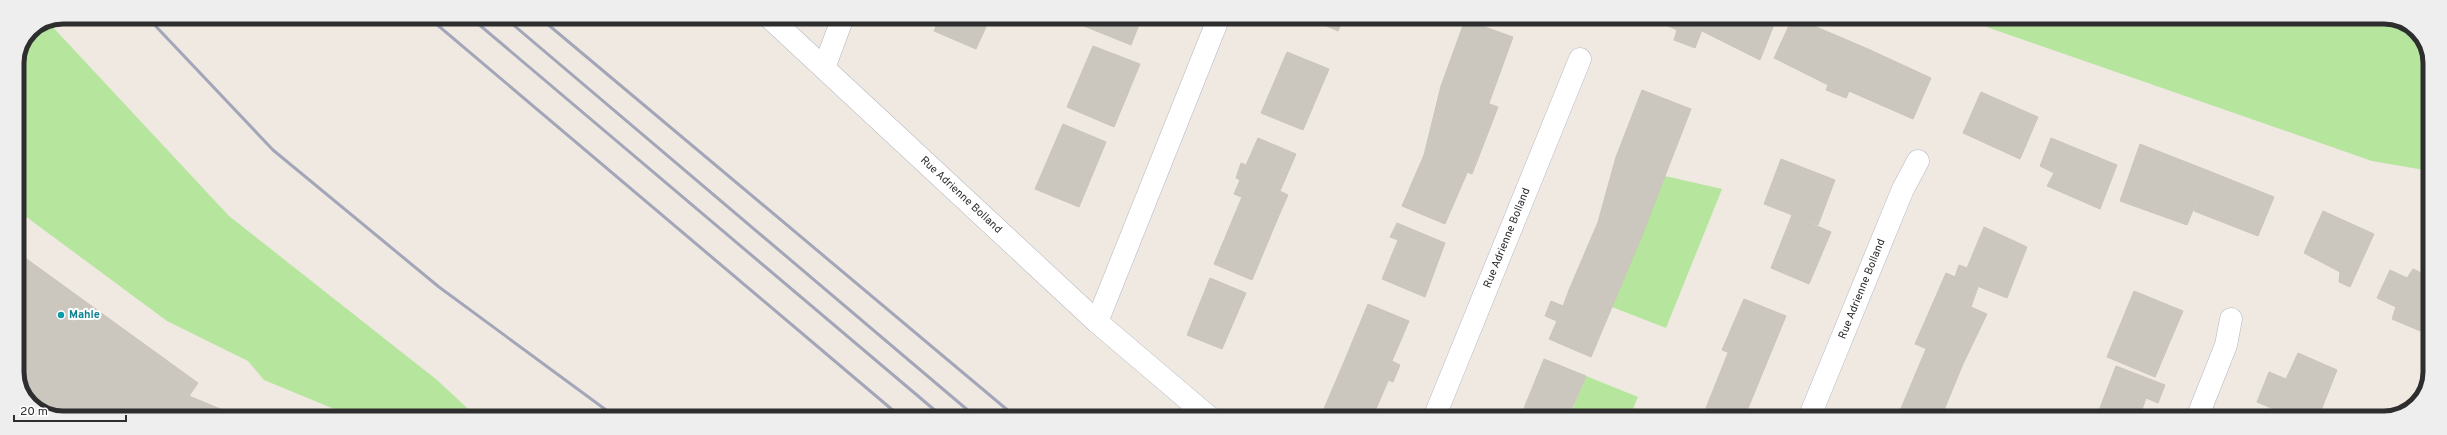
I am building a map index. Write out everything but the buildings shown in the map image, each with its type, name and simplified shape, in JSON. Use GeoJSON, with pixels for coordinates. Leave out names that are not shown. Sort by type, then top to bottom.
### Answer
{"type":"FeatureCollection","features":[{"type":"Feature","properties":{"kind":"street","name":"Rue Adrienne Bolland"},"geometry":{"type":"LineString","coordinates":[[777,24],[1097,322],[1202,411]]}},
{"type":"Feature","properties":{"kind":"street"},"geometry":{"type":"LineString","coordinates":[[824,68],[840,24]]}},
{"type":"Feature","properties":{"kind":"street"},"geometry":{"type":"LineString","coordinates":[[1097,322],[1216,24]]}},
{"type":"Feature","properties":{"kind":"street","name":"Rue Adrienne Bolland"},"geometry":{"type":"LineString","coordinates":[[1437,411],[1580,58]]}},
{"type":"Feature","properties":{"kind":"street","name":"Rue Adrienne Bolland"},"geometry":{"type":"LineString","coordinates":[[1813,411],[1903,188],[1918,161]]}},
{"type":"Feature","properties":{"kind":"street"},"geometry":{"type":"LineString","coordinates":[[2200,411],[2226,345],[2231,320]]}},
{"type":"Feature","properties":{"kind":"green space"},"geometry":{"type":"Polygon","coordinates":[[[1978,24],[2394,25],[2408,32],[2413,37],[2418,43],[2422,55],[2423,170],[2372,161],[1978,24]]]}},
{"type":"Feature","properties":{"kind":"green space"},"geometry":{"type":"Polygon","coordinates":[[[52,26],[229,216],[437,380],[470,411],[339,411],[264,380],[248,361],[167,321],[24,215],[25,55],[27,48],[35,35],[48,27],[52,26]]]}},
{"type":"Feature","properties":{"kind":"green space"},"geometry":{"type":"Polygon","coordinates":[[[1665,176],[1722,189],[1666,328],[1612,307],[1665,176]]]}},
{"type":"Feature","properties":{"kind":"green space"},"geometry":{"type":"Polygon","coordinates":[[[1586,376],[1638,397],[1632,411],[1572,411],[1586,376]]]}},
{"type":"Feature","properties":{"kind":"railway"},"geometry":{"type":"LineString","coordinates":[[154,24],[273,150],[439,287],[607,411]]}},
{"type":"Feature","properties":{"kind":"railway"},"geometry":{"type":"LineString","coordinates":[[436,24],[894,411]]}},
{"type":"Feature","properties":{"kind":"railway"},"geometry":{"type":"LineString","coordinates":[[478,24],[936,411]]}},
{"type":"Feature","properties":{"kind":"railway"},"geometry":{"type":"LineString","coordinates":[[512,24],[969,411]]}},
{"type":"Feature","properties":{"kind":"railway"},"geometry":{"type":"LineString","coordinates":[[547,24],[1009,411]]}},
{"type":"Feature","properties":{"kind":"place","name":"Mahle"},"geometry":{"type":"Point","coordinates":[61,315]}}]}
